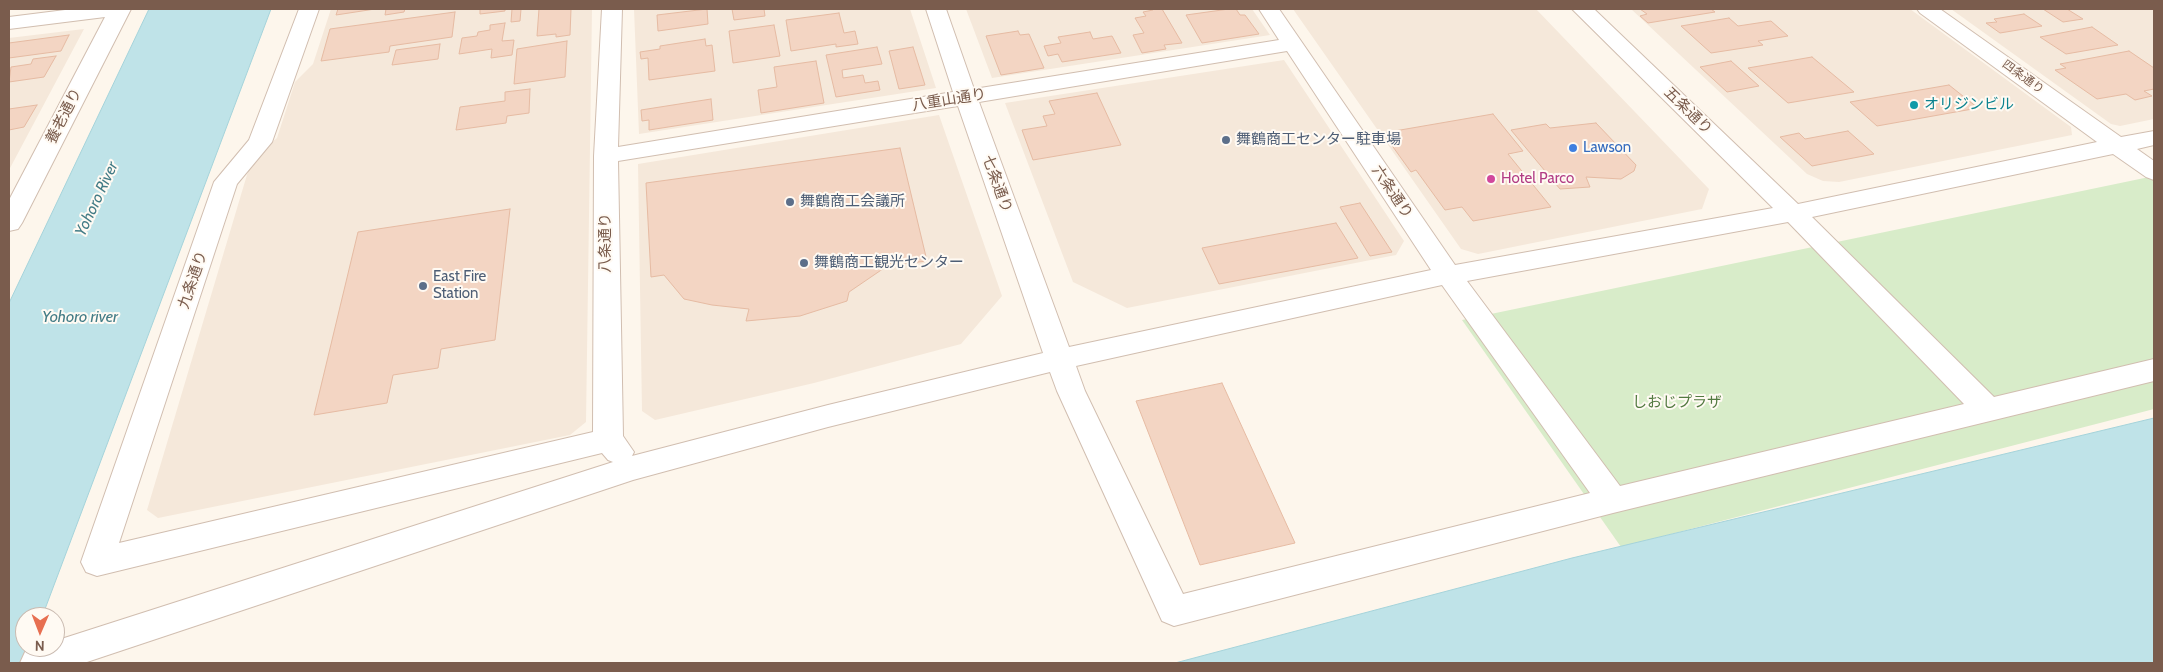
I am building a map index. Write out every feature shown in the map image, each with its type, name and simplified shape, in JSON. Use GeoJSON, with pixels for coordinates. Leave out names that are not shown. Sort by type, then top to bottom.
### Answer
{"type":"FeatureCollection","features":[{"type":"Feature","properties":{"kind":"street"},"geometry":{"type":"LineString","coordinates":[[9,23],[120,9]]}},
{"type":"Feature","properties":{"kind":"street","name":"養老通り"},"geometry":{"type":"LineString","coordinates":[[9,223],[120,9]]}},
{"type":"Feature","properties":{"kind":"street","name":"九条通り"},"geometry":{"type":"LineString","coordinates":[[309,9],[260,142],[226,182],[97,562],[608,440]]}},
{"type":"Feature","properties":{"kind":"street","name":"八条通り"},"geometry":{"type":"LineString","coordinates":[[608,440],[606,156],[612,9]]}},
{"type":"Feature","properties":{"kind":"street","name":"七条通り"},"geometry":{"type":"LineString","coordinates":[[936,9],[1071,391],[1174,611],[1613,500]]}},
{"type":"Feature","properties":{"kind":"street","name":"六条通り"},"geometry":{"type":"LineString","coordinates":[[1269,9],[1448,275],[1613,500]]}},
{"type":"Feature","properties":{"kind":"street","name":"五条通り"},"geometry":{"type":"LineString","coordinates":[[1582,9],[1793,213],[1988,410]]}},
{"type":"Feature","properties":{"kind":"street","name":"四条通り"},"geometry":{"type":"LineString","coordinates":[[1927,9],[2154,172]]}},
{"type":"Feature","properties":{"kind":"street","name":"八重山通り"},"geometry":{"type":"LineString","coordinates":[[606,156],[1293,44]]}},
{"type":"Feature","properties":{"kind":"street"},"geometry":{"type":"LineString","coordinates":[[37,663],[634,468],[828,416],[1060,359],[1448,275],[1793,213],[2154,138]]}},
{"type":"Feature","properties":{"kind":"street"},"geometry":{"type":"LineString","coordinates":[[1613,500],[2154,370]]}},
{"type":"Feature","properties":{"kind":"street"},"geometry":{"type":"LineString","coordinates":[[608,440],[634,468]]}},
{"type":"Feature","properties":{"kind":"shaded area"},"geometry":{"type":"Polygon","coordinates":[[[331,9],[592,9],[586,422],[570,435],[158,518],[147,510],[252,158],[277,138],[295,82],[313,64],[331,9]]]}},
{"type":"Feature","properties":{"kind":"shaded area"},"geometry":{"type":"Polygon","coordinates":[[[634,9],[910,9],[936,88],[639,134],[634,9]]]}},
{"type":"Feature","properties":{"kind":"shaded area"},"geometry":{"type":"Polygon","coordinates":[[[966,9],[1252,9],[1270,35],[992,78],[966,9]]]}},
{"type":"Feature","properties":{"kind":"shaded area"},"geometry":{"type":"Polygon","coordinates":[[[1293,9],[1536,9],[1709,189],[1702,209],[1478,254],[1461,249],[1293,9]]]}},
{"type":"Feature","properties":{"kind":"shaded area"},"geometry":{"type":"Polygon","coordinates":[[[1631,9],[1910,9],[2071,127],[2072,135],[1839,182],[1823,181],[1807,174],[1631,9]]]}},
{"type":"Feature","properties":{"kind":"shaded area"},"geometry":{"type":"Polygon","coordinates":[[[1951,9],[2154,9],[2154,119],[2120,126],[2111,124],[1951,9]]]}},
{"type":"Feature","properties":{"kind":"shaded area"},"geometry":{"type":"Polygon","coordinates":[[[84,29],[9,170],[9,38],[84,29]]]}},
{"type":"Feature","properties":{"kind":"shaded area"},"geometry":{"type":"Polygon","coordinates":[[[1284,60],[1404,241],[1396,255],[1127,308],[1073,282],[1005,103],[1284,60]]]}},
{"type":"Feature","properties":{"kind":"shaded area"},"geometry":{"type":"Polygon","coordinates":[[[939,115],[1002,296],[961,344],[814,383],[655,420],[642,411],[638,164],[939,115]]]}},
{"type":"Feature","properties":{"kind":"green space","name":"しおじプラザ"},"geometry":{"type":"Polygon","coordinates":[[[2154,176],[2154,409],[1621,547],[1462,320],[2154,176]]]}},
{"type":"Feature","properties":{"kind":"water","name":"Yohoro river"},"geometry":{"type":"Polygon","coordinates":[[[149,9],[271,9],[46,607],[15,607],[15,657],[27,657],[25,663],[9,663],[9,303],[149,9]]]}},
{"type":"Feature","properties":{"kind":"water"},"geometry":{"type":"Polygon","coordinates":[[[2154,418],[2154,663],[1175,663],[1572,558],[2154,418]]]}},
{"type":"Feature","properties":{"kind":"building"},"geometry":{"type":"Polygon","coordinates":[[[338,9],[375,9],[336,15],[338,9]]]}},
{"type":"Feature","properties":{"kind":"building"},"geometry":{"type":"Polygon","coordinates":[[[386,9],[405,9],[404,12],[385,15],[386,9]]]}},
{"type":"Feature","properties":{"kind":"building"},"geometry":{"type":"Polygon","coordinates":[[[480,9],[505,9],[505,11],[480,14],[480,9]]]}},
{"type":"Feature","properties":{"kind":"building"},"geometry":{"type":"Polygon","coordinates":[[[512,9],[521,9],[520,21],[511,22],[512,9]]]}},
{"type":"Feature","properties":{"kind":"building"},"geometry":{"type":"Polygon","coordinates":[[[539,9],[571,9],[570,35],[556,37],[556,34],[537,36],[539,9]]]}},
{"type":"Feature","properties":{"kind":"building"},"geometry":{"type":"Polygon","coordinates":[[[707,9],[708,24],[658,31],[657,15],[707,9]]]}},
{"type":"Feature","properties":{"kind":"building"},"geometry":{"type":"Polygon","coordinates":[[[732,9],[764,9],[765,16],[734,20],[732,9]]]}},
{"type":"Feature","properties":{"kind":"building"},"geometry":{"type":"Polygon","coordinates":[[[1152,9],[1162,9],[1182,43],[1164,45],[1166,49],[1142,53],[1133,35],[1144,33],[1135,18],[1146,16],[1143,12],[1152,9]]]}},
{"type":"Feature","properties":{"kind":"building"},"geometry":{"type":"Polygon","coordinates":[[[1236,9],[1240,15],[1245,15],[1259,34],[1202,43],[1186,15],[1236,9]]]}},
{"type":"Feature","properties":{"kind":"building"},"geometry":{"type":"Polygon","coordinates":[[[1640,9],[1711,9],[1715,12],[1648,23],[1640,16],[1647,14],[1640,9]]]}},
{"type":"Feature","properties":{"kind":"building"},"geometry":{"type":"Polygon","coordinates":[[[2043,9],[2067,9],[2083,19],[2063,22],[2043,9]]]}},
{"type":"Feature","properties":{"kind":"building"},"geometry":{"type":"Polygon","coordinates":[[[455,12],[452,37],[390,46],[389,52],[321,61],[330,29],[455,12]]]}},
{"type":"Feature","properties":{"kind":"building"},"geometry":{"type":"Polygon","coordinates":[[[839,13],[844,33],[855,31],[858,44],[836,47],[836,44],[791,51],[786,20],[839,13]]]}},
{"type":"Feature","properties":{"kind":"building"},"geometry":{"type":"Polygon","coordinates":[[[2024,14],[2042,26],[2000,33],[1986,23],[1997,22],[1994,19],[2024,14]]]}},
{"type":"Feature","properties":{"kind":"building"},"geometry":{"type":"Polygon","coordinates":[[[1729,18],[1738,26],[1771,21],[1788,36],[1758,41],[1763,45],[1711,53],[1681,26],[1729,18]]]}},
{"type":"Feature","properties":{"kind":"building"},"geometry":{"type":"Polygon","coordinates":[[[505,23],[502,41],[514,40],[512,55],[491,58],[492,49],[459,54],[462,38],[477,36],[478,32],[490,30],[490,25],[505,23]]]}},
{"type":"Feature","properties":{"kind":"building"},"geometry":{"type":"Polygon","coordinates":[[[774,25],[780,56],[733,63],[729,31],[774,25]]]}},
{"type":"Feature","properties":{"kind":"building"},"geometry":{"type":"Polygon","coordinates":[[[2092,27],[2118,45],[2066,54],[2040,37],[2092,27]]]}},
{"type":"Feature","properties":{"kind":"building"},"geometry":{"type":"Polygon","coordinates":[[[1018,31],[1020,35],[1029,34],[1044,68],[1001,75],[986,36],[1018,31]]]}},
{"type":"Feature","properties":{"kind":"building"},"geometry":{"type":"Polygon","coordinates":[[[1090,32],[1093,39],[1112,36],[1121,53],[1062,62],[1058,54],[1048,56],[1044,46],[1061,43],[1058,37],[1090,32]]]}},
{"type":"Feature","properties":{"kind":"building"},"geometry":{"type":"Polygon","coordinates":[[[69,35],[61,51],[9,58],[9,43],[69,35]]]}},
{"type":"Feature","properties":{"kind":"building"},"geometry":{"type":"Polygon","coordinates":[[[705,39],[706,46],[712,45],[715,71],[649,80],[648,58],[641,59],[640,52],[660,49],[660,46],[705,39]]]}},
{"type":"Feature","properties":{"kind":"building"},"geometry":{"type":"Polygon","coordinates":[[[567,41],[565,77],[514,84],[517,49],[567,41]]]}},
{"type":"Feature","properties":{"kind":"building"},"geometry":{"type":"Polygon","coordinates":[[[440,44],[438,59],[392,65],[396,50],[440,44]]]}},
{"type":"Feature","properties":{"kind":"building"},"geometry":{"type":"Polygon","coordinates":[[[877,47],[882,64],[842,70],[843,78],[863,75],[865,83],[878,81],[880,90],[836,97],[826,55],[877,47]]]}},
{"type":"Feature","properties":{"kind":"building"},"geometry":{"type":"Polygon","coordinates":[[[913,47],[925,85],[899,89],[889,51],[913,47]]]}},
{"type":"Feature","properties":{"kind":"building"},"geometry":{"type":"Polygon","coordinates":[[[2129,51],[2154,68],[2154,89],[2144,91],[2152,96],[2135,100],[2126,94],[2097,99],[2055,70],[2066,68],[2060,64],[2129,51]]]}},
{"type":"Feature","properties":{"kind":"building"},"geometry":{"type":"Polygon","coordinates":[[[56,56],[44,77],[9,82],[11,67],[31,64],[33,59],[56,56]]]}},
{"type":"Feature","properties":{"kind":"building"},"geometry":{"type":"Polygon","coordinates":[[[1812,57],[1854,92],[1788,103],[1748,68],[1812,57]]]}},
{"type":"Feature","properties":{"kind":"building"},"geometry":{"type":"Polygon","coordinates":[[[816,61],[824,103],[761,113],[758,90],[777,87],[774,67],[816,61]]]}},
{"type":"Feature","properties":{"kind":"building"},"geometry":{"type":"Polygon","coordinates":[[[1731,61],[1759,86],[1727,92],[1700,67],[1731,61]]]}},
{"type":"Feature","properties":{"kind":"building","name":"オリジンビル"},"geometry":{"type":"Polygon","coordinates":[[[1949,85],[1978,108],[1877,126],[1850,102],[1949,85]]]}},
{"type":"Feature","properties":{"kind":"building"},"geometry":{"type":"Polygon","coordinates":[[[530,89],[529,113],[507,116],[506,123],[456,130],[460,107],[505,101],[505,92],[530,89]]]}},
{"type":"Feature","properties":{"kind":"building"},"geometry":{"type":"Polygon","coordinates":[[[1097,93],[1121,145],[1033,160],[1022,130],[1047,126],[1043,116],[1055,114],[1049,101],[1097,93]]]}},
{"type":"Feature","properties":{"kind":"building"},"geometry":{"type":"Polygon","coordinates":[[[711,99],[713,120],[649,130],[649,120],[642,121],[641,110],[711,99]]]}},
{"type":"Feature","properties":{"kind":"building"},"geometry":{"type":"Polygon","coordinates":[[[37,105],[24,127],[9,130],[9,109],[37,105]]]}},
{"type":"Feature","properties":{"kind":"building"},"geometry":{"type":"Polygon","coordinates":[[[1493,114],[1523,151],[1508,154],[1551,207],[1473,221],[1462,207],[1445,210],[1416,170],[1411,172],[1383,133],[1493,114]]]}},
{"type":"Feature","properties":{"kind":"building","name":"Lawson"},"geometry":{"type":"Polygon","coordinates":[[[1596,123],[1636,165],[1634,171],[1621,179],[1586,177],[1590,187],[1560,189],[1511,130],[1546,124],[1550,128],[1596,123]]]}},
{"type":"Feature","properties":{"kind":"building"},"geometry":{"type":"Polygon","coordinates":[[[1848,131],[1874,154],[1812,166],[1780,137],[1799,133],[1805,139],[1848,131]]]}},
{"type":"Feature","properties":{"kind":"building"},"geometry":{"type":"Polygon","coordinates":[[[900,148],[927,261],[902,264],[893,262],[849,292],[847,301],[800,316],[746,321],[749,309],[712,305],[684,299],[664,275],[651,277],[646,183],[900,148]]]}},
{"type":"Feature","properties":{"kind":"building"},"geometry":{"type":"Polygon","coordinates":[[[1360,203],[1392,252],[1370,256],[1340,207],[1360,203]]]}},
{"type":"Feature","properties":{"kind":"building","name":"East Fire Station"},"geometry":{"type":"Polygon","coordinates":[[[510,209],[495,340],[441,349],[438,368],[393,375],[387,403],[314,415],[358,232],[510,209]]]}},
{"type":"Feature","properties":{"kind":"building"},"geometry":{"type":"Polygon","coordinates":[[[1336,223],[1358,258],[1219,284],[1202,248],[1336,223]]]}},
{"type":"Feature","properties":{"kind":"building"},"geometry":{"type":"Polygon","coordinates":[[[1222,383],[1295,543],[1200,565],[1136,401],[1222,383]]]}},
{"type":"Feature","properties":{"kind":"place","name":"オリジンビル"},"geometry":{"type":"Point","coordinates":[1914,105]}},
{"type":"Feature","properties":{"kind":"place","name":"舞鶴商工センター駐車場"},"geometry":{"type":"Point","coordinates":[1226,140]}},
{"type":"Feature","properties":{"kind":"place","name":"Lawson"},"geometry":{"type":"Point","coordinates":[1573,148]}},
{"type":"Feature","properties":{"kind":"place","name":"Hotel Parco"},"geometry":{"type":"Point","coordinates":[1491,179]}},
{"type":"Feature","properties":{"kind":"place","name":"舞鶴商工会議所"},"geometry":{"type":"Point","coordinates":[790,202]}},
{"type":"Feature","properties":{"kind":"place","name":"舞鶴商工観光センター"},"geometry":{"type":"Point","coordinates":[804,263]}},
{"type":"Feature","properties":{"kind":"place","name":"East Fire Station"},"geometry":{"type":"Point","coordinates":[423,286]}},
{"type":"Feature","properties":{"kind":"water label","name":"Yohoro River"},"geometry":{"type":"Point","coordinates":[97,199]}}]}
